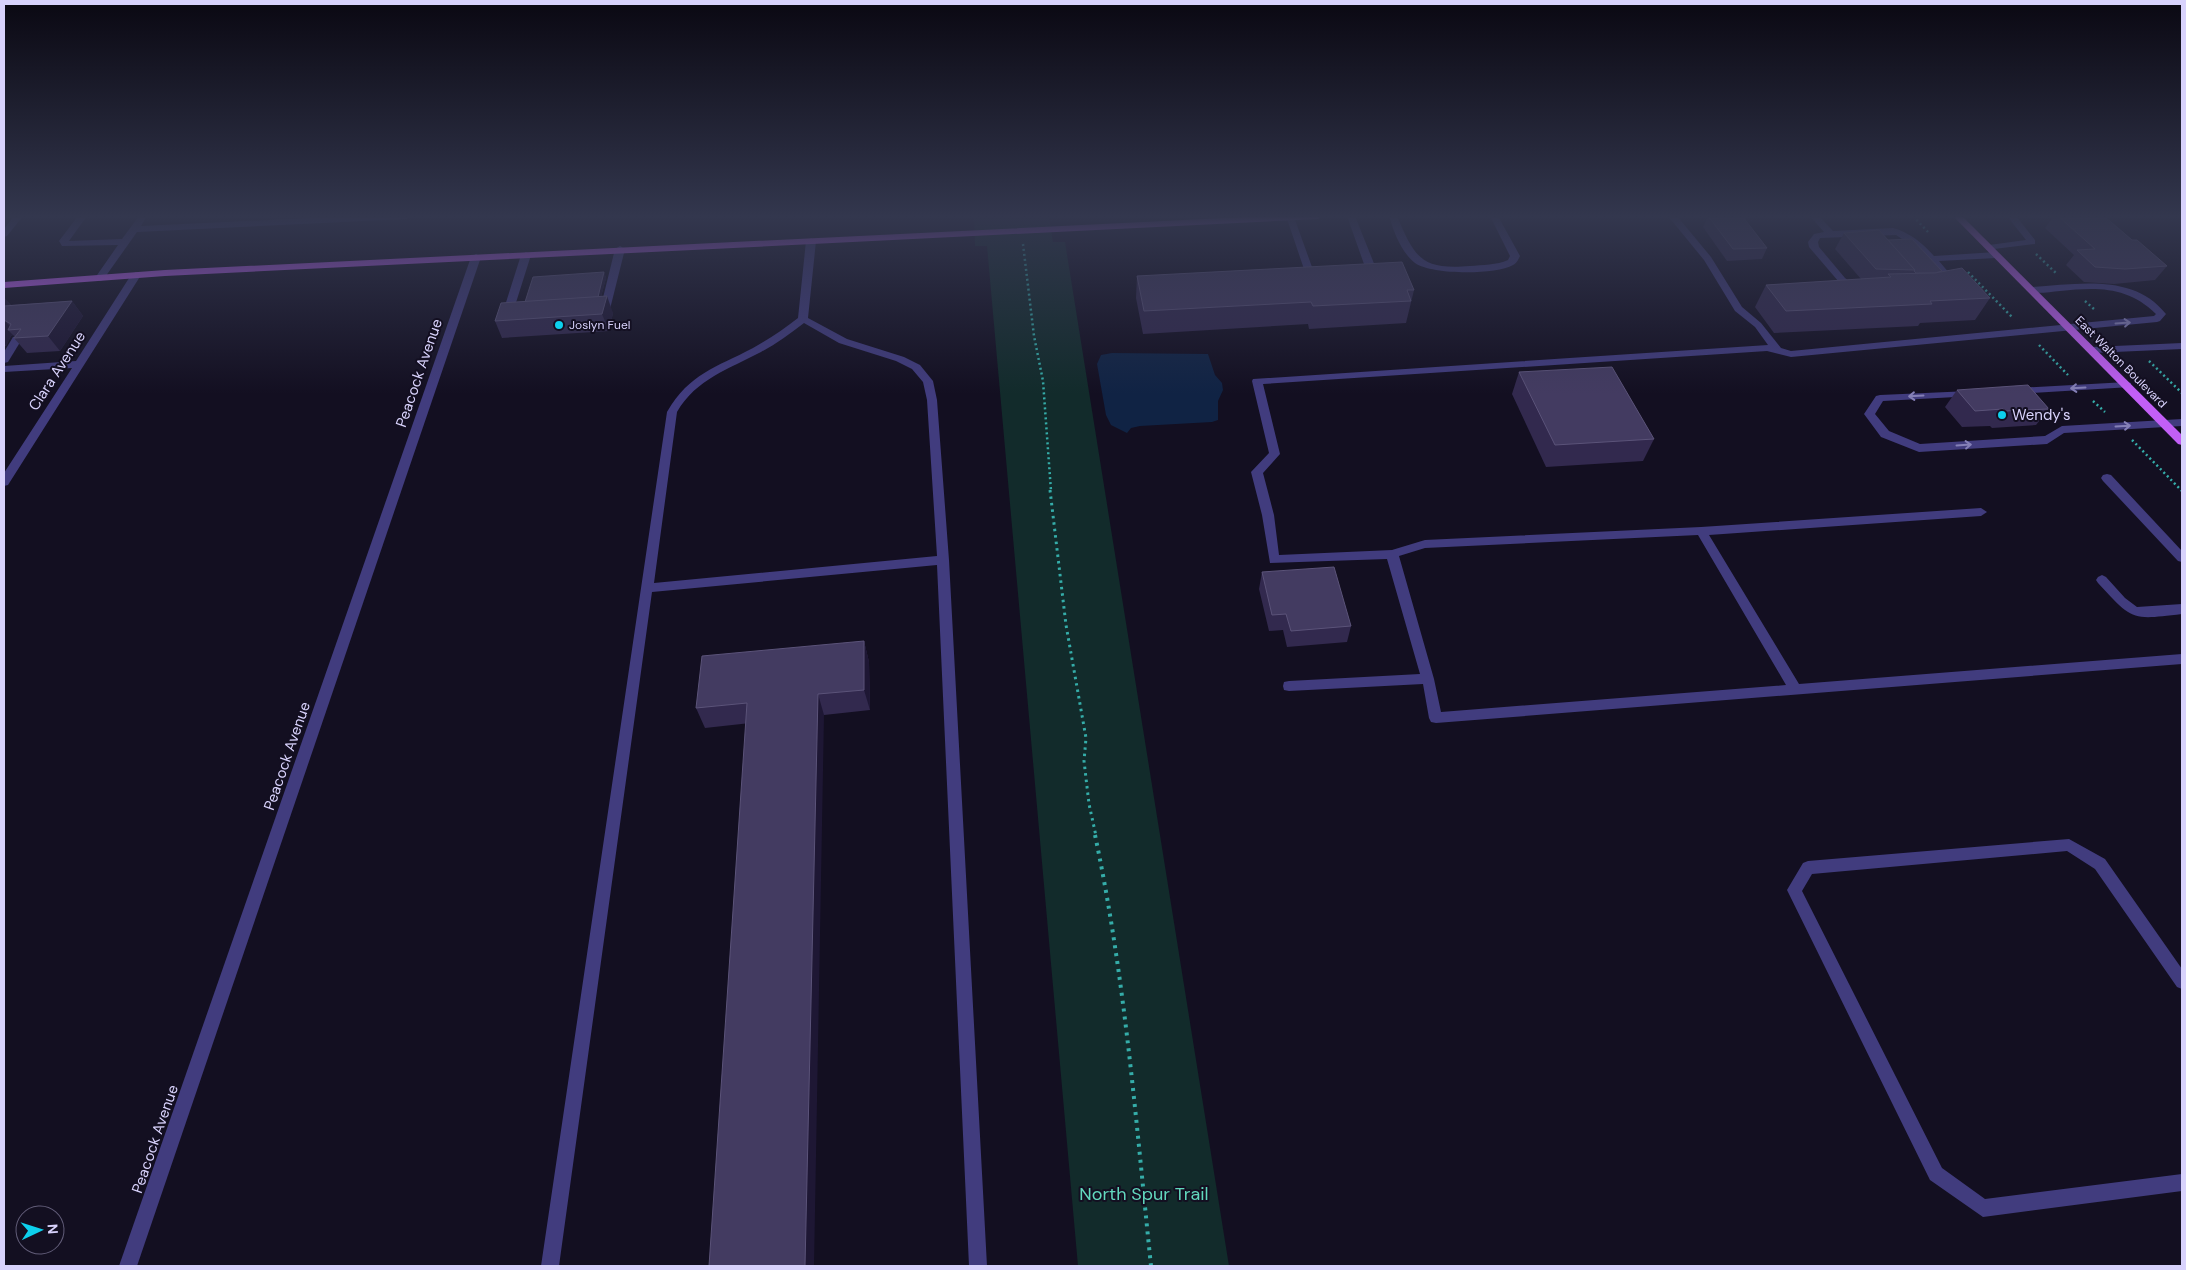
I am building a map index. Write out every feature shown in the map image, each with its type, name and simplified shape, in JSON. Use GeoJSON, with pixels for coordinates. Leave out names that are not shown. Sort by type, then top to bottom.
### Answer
{"type":"FeatureCollection","features":[{"type":"Feature","properties":{"kind":"main road"},"geometry":{"type":"LineString","coordinates":[[4,285],[133,275]]}},
{"type":"Feature","properties":{"kind":"main road","name":"East Walton Boulevard"},"geometry":{"type":"LineString","coordinates":[[2017,275],[2182,441]]}},
{"type":"Feature","properties":{"kind":"street","name":"Clara Avenue"},"geometry":{"type":"LineString","coordinates":[[4,482],[136,275]]}},
{"type":"Feature","properties":{"kind":"street","name":"Peacock Avenue"},"geometry":{"type":"LineString","coordinates":[[128,1266],[470,275]]}},
{"type":"Feature","properties":{"kind":"street"},"geometry":{"type":"LineString","coordinates":[[517,314],[507,315],[519,275]]}},
{"type":"Feature","properties":{"kind":"street"},"geometry":{"type":"LineString","coordinates":[[586,310],[606,308],[614,275]]}},
{"type":"Feature","properties":{"kind":"street"},"geometry":{"type":"LineString","coordinates":[[550,1266],[672,412],[679,398],[691,384],[710,372],[750,354],[784,334],[803,319],[807,275]]}},
{"type":"Feature","properties":{"kind":"street"},"geometry":{"type":"LineString","coordinates":[[1718,275],[1738,309],[1758,325],[1778,351]]}},
{"type":"Feature","properties":{"kind":"street"},"geometry":{"type":"LineString","coordinates":[[1839,275],[1850,287],[1868,291]]}},
{"type":"Feature","properties":{"kind":"street"},"geometry":{"type":"LineString","coordinates":[[1944,287],[1950,284],[1950,280],[1946,275]]}},
{"type":"Feature","properties":{"kind":"street"},"geometry":{"type":"LineString","coordinates":[[1981,512],[1701,531],[1425,544],[1392,554],[1274,560],[1268,515],[1257,472],[1275,454],[1257,381],[1767,348],[1791,354],[2157,320],[2161,314],[2140,294],[2126,289],[2113,287],[2032,290]]}},
{"type":"Feature","properties":{"kind":"street"},"geometry":{"type":"LineString","coordinates":[[803,319],[843,341],[900,359],[916,367],[928,381],[932,400],[943,560],[978,1266]]}},
{"type":"Feature","properties":{"kind":"street"},"geometry":{"type":"LineString","coordinates":[[4,360],[17,339]]}},
{"type":"Feature","properties":{"kind":"street"},"geometry":{"type":"LineString","coordinates":[[2092,350],[2182,346]]}},
{"type":"Feature","properties":{"kind":"street"},"geometry":{"type":"LineString","coordinates":[[4,369],[80,364]]}},
{"type":"Feature","properties":{"kind":"street"},"geometry":{"type":"LineString","coordinates":[[2004,392],[2127,385]]}},
{"type":"Feature","properties":{"kind":"street"},"geometry":{"type":"LineString","coordinates":[[1985,393],[1880,398],[1869,414],[1886,434],[1919,448],[2047,440],[2062,430],[2182,423]]}},
{"type":"Feature","properties":{"kind":"street"},"geometry":{"type":"LineString","coordinates":[[2107,478],[2182,558]]}},
{"type":"Feature","properties":{"kind":"street"},"geometry":{"type":"LineString","coordinates":[[1701,531],[1796,690]]}},
{"type":"Feature","properties":{"kind":"street"},"geometry":{"type":"LineString","coordinates":[[1392,554],[1428,679],[1436,718],[2182,659]]}},
{"type":"Feature","properties":{"kind":"street"},"geometry":{"type":"LineString","coordinates":[[647,588],[943,560]]}},
{"type":"Feature","properties":{"kind":"street"},"geometry":{"type":"LineString","coordinates":[[2102,580],[2133,611],[2182,609]]}},
{"type":"Feature","properties":{"kind":"street"},"geometry":{"type":"LineString","coordinates":[[1289,686],[1428,679]]}},
{"type":"Feature","properties":{"kind":"street"},"geometry":{"type":"LineString","coordinates":[[2182,980],[2100,864],[2069,845],[1808,868],[1794,890],[1936,1174],[1983,1208],[2182,1182]]}},
{"type":"Feature","properties":{"kind":"path"},"geometry":{"type":"LineString","coordinates":[[1026,275],[1034,336],[1043,381],[1052,513],[1064,616],[1086,738],[1084,761],[1089,804],[1108,890],[1124,1008],[1151,1266]]}},
{"type":"Feature","properties":{"kind":"path"},"geometry":{"type":"LineString","coordinates":[[1972,275],[2182,491]]}},
{"type":"Feature","properties":{"kind":"path"},"geometry":{"type":"LineString","coordinates":[[2059,275],[2110,324]]}},
{"type":"Feature","properties":{"kind":"path"},"geometry":{"type":"LineString","coordinates":[[2135,348],[2182,393]]}},
{"type":"Feature","properties":{"kind":"green space","name":"North Spur Trail"},"geometry":{"type":"Polygon","coordinates":[[[990,275],[1070,275],[1229,1266],[1078,1266],[990,275]]]}},
{"type":"Feature","properties":{"kind":"water"},"geometry":{"type":"Polygon","coordinates":[[[1112,353],[1208,354],[1215,375],[1222,383],[1223,390],[1218,401],[1218,420],[1212,422],[1140,426],[1131,428],[1127,433],[1111,425],[1106,415],[1097,364],[1101,355],[1112,353]]]}},
{"type":"Feature","properties":{"kind":"building"},"geometry":{"type":"Polygon","coordinates":[[[603,275],[598,297],[525,302],[533,277],[603,275]]]}},
{"type":"Feature","properties":{"kind":"building"},"geometry":{"type":"Polygon","coordinates":[[[1408,275],[1414,290],[1407,290],[1411,301],[1313,306],[1311,302],[1144,311],[1137,276],[1408,275]]]}},
{"type":"Feature","properties":{"kind":"building"},"geometry":{"type":"Polygon","coordinates":[[[1889,275],[1969,275],[1990,298],[1930,301],[1932,304],[1786,311],[1766,285],[1891,277],[1889,275]]]}},
{"type":"Feature","properties":{"kind":"building"},"geometry":{"type":"Polygon","coordinates":[[[607,296],[602,314],[495,321],[501,303],[607,296]]]}},
{"type":"Feature","properties":{"kind":"building"},"geometry":{"type":"Polygon","coordinates":[[[72,301],[48,336],[14,338],[21,329],[8,330],[11,324],[4,320],[4,306],[72,301]]]}},
{"type":"Feature","properties":{"kind":"building"},"geometry":{"type":"Polygon","coordinates":[[[1612,367],[1654,439],[1555,445],[1519,372],[1612,367]]]}},
{"type":"Feature","properties":{"kind":"building"},"geometry":{"type":"Polygon","coordinates":[[[2028,385],[2049,409],[1975,411],[1957,390],[2028,385]]]}},
{"type":"Feature","properties":{"kind":"building"},"geometry":{"type":"Polygon","coordinates":[[[1334,567],[1351,626],[1291,631],[1286,614],[1272,615],[1262,572],[1334,567]]]}},
{"type":"Feature","properties":{"kind":"building"},"geometry":{"type":"Polygon","coordinates":[[[864,641],[864,690],[818,694],[805,1266],[709,1266],[747,703],[696,708],[702,656],[864,641]]]}},
{"type":"Feature","properties":{"kind":"place","name":"Joslyn Fuel"},"geometry":{"type":"Point","coordinates":[559,325]}},
{"type":"Feature","properties":{"kind":"place","name":"Wendy's"},"geometry":{"type":"Point","coordinates":[2002,415]}}]}
